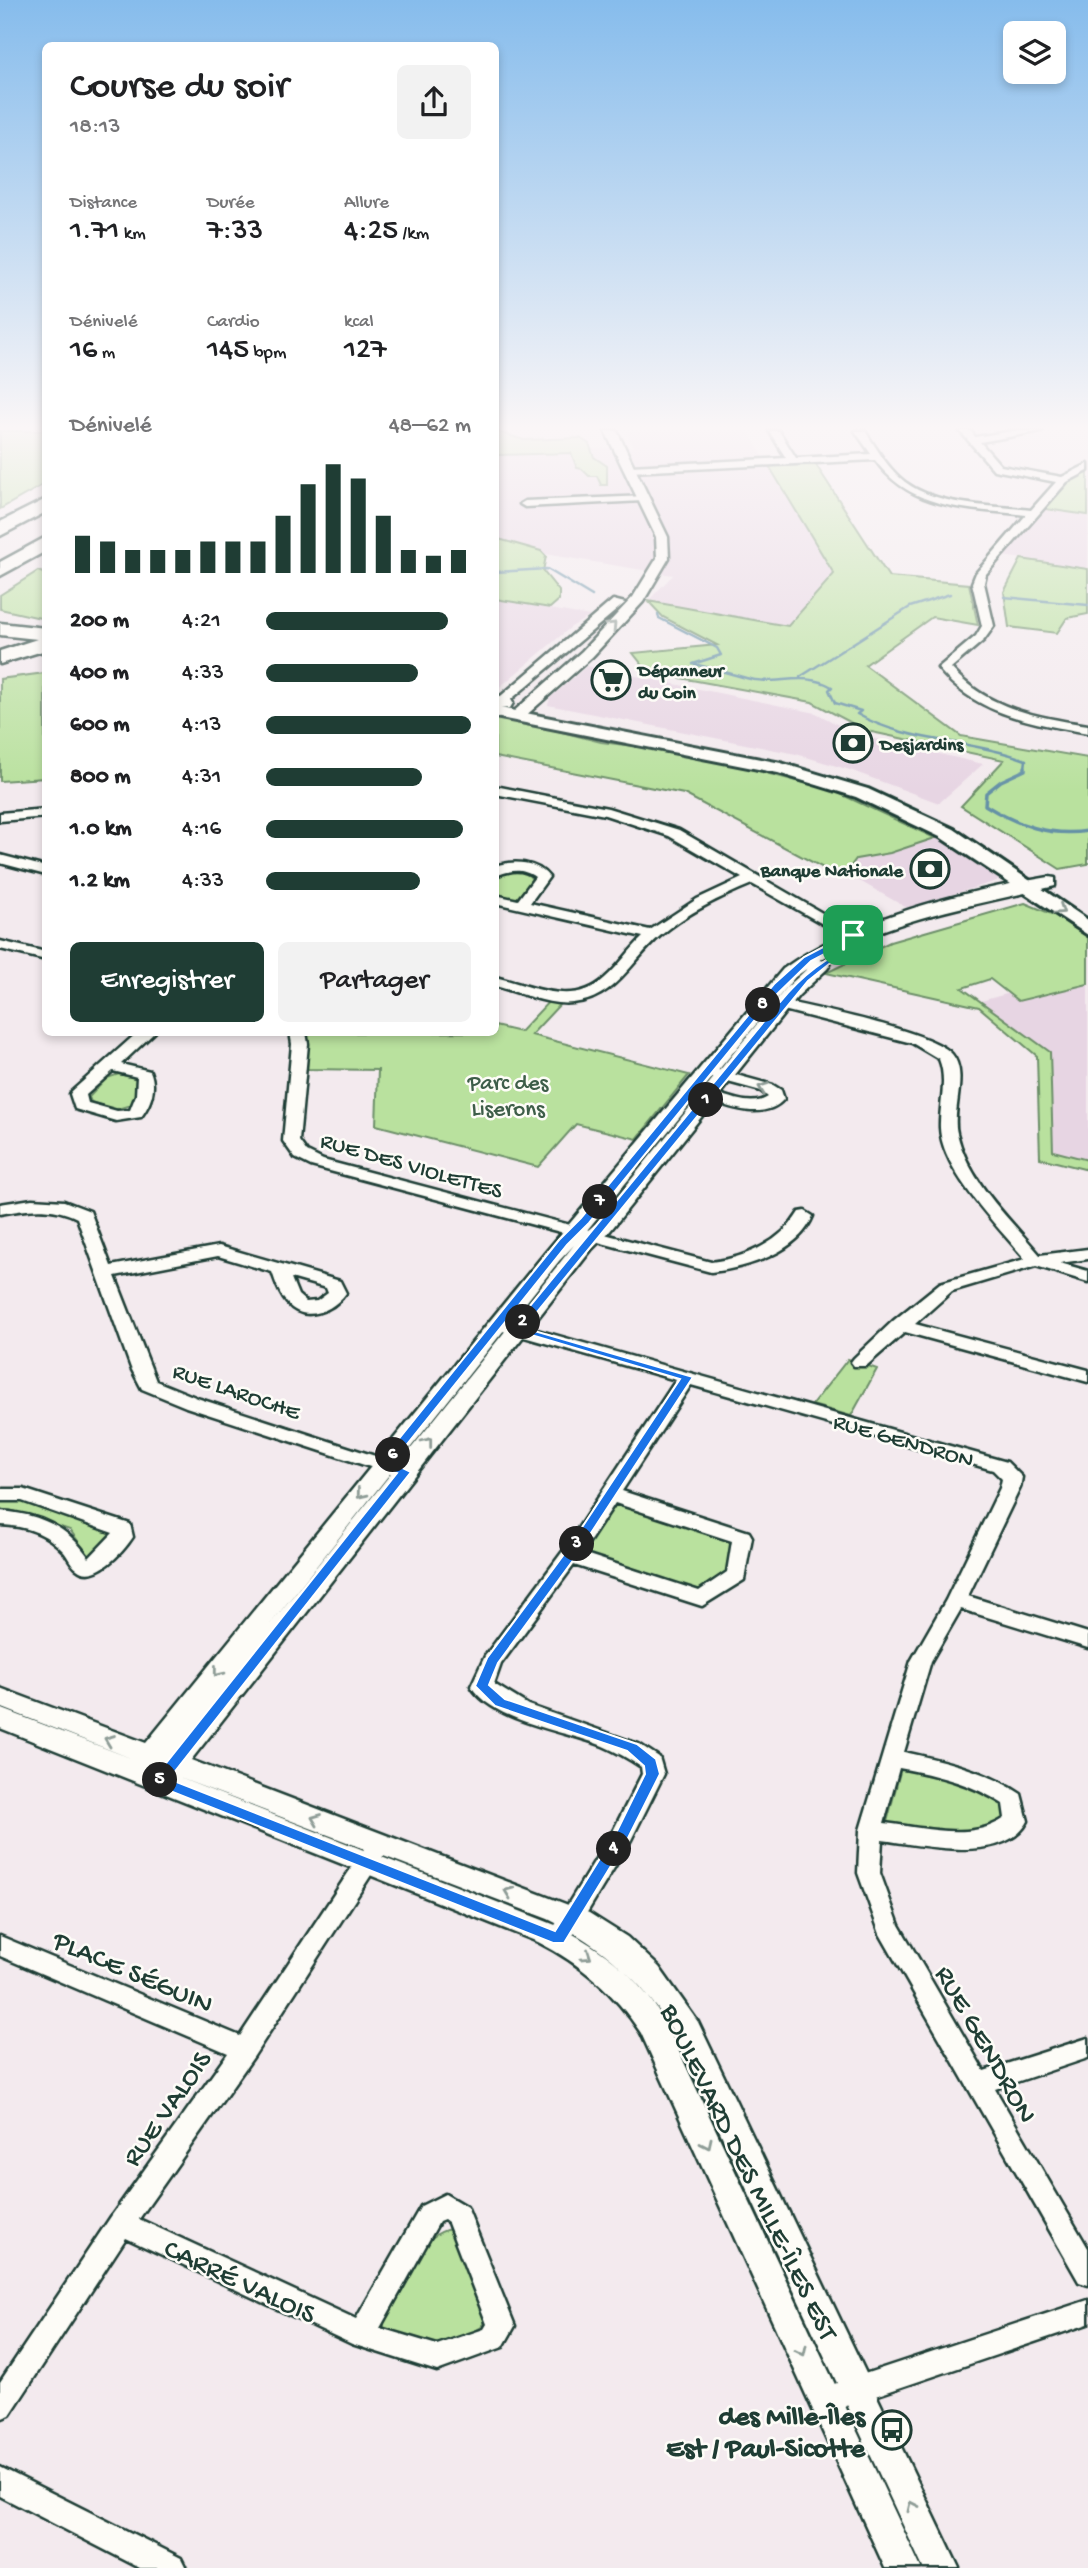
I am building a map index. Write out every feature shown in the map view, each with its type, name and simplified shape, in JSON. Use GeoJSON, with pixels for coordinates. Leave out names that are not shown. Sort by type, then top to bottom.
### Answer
{"type":"FeatureCollection","features":[{"type":"Feature","properties":{"kind":"highway"},"geometry":{"type":"LineString","coordinates":[[0,570],[33,551]]}},
{"type":"Feature","properties":{"kind":"highway"},"geometry":{"type":"LineString","coordinates":[[0,626],[42,628]]}},
{"type":"Feature","properties":{"kind":"highway"},"geometry":{"type":"LineString","coordinates":[[0,626],[42,633]]}},
{"type":"Feature","properties":{"kind":"highway"},"geometry":{"type":"LineString","coordinates":[[0,658],[42,644]]}},
{"type":"Feature","properties":{"kind":"main road"},"geometry":{"type":"LineString","coordinates":[[505,708],[860,779],[925,805],[972,831],[1088,929]]}},
{"type":"Feature","properties":{"kind":"main road"},"geometry":{"type":"LineString","coordinates":[[1035,886],[1088,908]]}},
{"type":"Feature","properties":{"kind":"street"},"geometry":{"type":"LineString","coordinates":[[505,708],[583,657],[638,599],[663,558],[664,551]]}},
{"type":"Feature","properties":{"kind":"street"},"geometry":{"type":"LineString","coordinates":[[1000,551],[978,578],[988,626],[980,638],[944,668],[954,682],[986,704],[1033,719],[1088,729]]}},
{"type":"Feature","properties":{"kind":"street"},"geometry":{"type":"LineString","coordinates":[[505,708],[560,653],[655,573]]}},
{"type":"Feature","properties":{"kind":"street"},"geometry":{"type":"LineString","coordinates":[[560,653],[583,657]]}},
{"type":"Feature","properties":{"kind":"street"},"geometry":{"type":"LineString","coordinates":[[499,791],[642,821],[674,833],[859,939]]}},
{"type":"Feature","properties":{"kind":"street"},"geometry":{"type":"LineString","coordinates":[[0,817],[42,813]]}},
{"type":"Feature","properties":{"kind":"street"},"geometry":{"type":"LineString","coordinates":[[0,859],[42,870]]}},
{"type":"Feature","properties":{"kind":"street"},"geometry":{"type":"LineString","coordinates":[[499,871],[514,866],[538,872],[542,877],[523,903]]}},
{"type":"Feature","properties":{"kind":"street"},"geometry":{"type":"LineString","coordinates":[[499,982],[570,1000],[588,997],[606,987],[653,934],[691,907],[754,878]]}},
{"type":"Feature","properties":{"kind":"street"},"geometry":{"type":"LineString","coordinates":[[155,1768],[507,1327],[774,1004],[801,963],[859,939],[1035,886]]}},
{"type":"Feature","properties":{"kind":"street"},"geometry":{"type":"LineString","coordinates":[[499,900],[653,934]]}},
{"type":"Feature","properties":{"kind":"street"},"geometry":{"type":"LineString","coordinates":[[0,960],[7,946],[42,955]]}},
{"type":"Feature","properties":{"kind":"street"},"geometry":{"type":"LineString","coordinates":[[774,1004],[917,1040],[946,1056],[951,1069],[948,1131],[953,1152],[964,1174],[1036,1261],[1088,1277]]}},
{"type":"Feature","properties":{"kind":"street"},"geometry":{"type":"LineString","coordinates":[[111,1066],[144,1036]]}},
{"type":"Feature","properties":{"kind":"street","name":"RUE DES VIOLETTES"},"geometry":{"type":"LineString","coordinates":[[299,1036],[290,1137],[292,1145],[301,1155],[324,1165],[682,1261],[722,1267],[745,1261],[762,1252],[799,1228],[805,1216]]}},
{"type":"Feature","properties":{"kind":"street"},"geometry":{"type":"LineString","coordinates":[[701,1092],[758,1107],[771,1104],[776,1099],[771,1090],[716,1075]]}},
{"type":"Feature","properties":{"kind":"street","name":"RUE LAROCHE"},"geometry":{"type":"LineString","coordinates":[[0,1209],[27,1204],[68,1205],[84,1215],[140,1368],[149,1385],[193,1403],[395,1468]]}},
{"type":"Feature","properties":{"kind":"street"},"geometry":{"type":"LineString","coordinates":[[107,1272],[219,1251],[278,1267]]}},
{"type":"Feature","properties":{"kind":"street"},"geometry":{"type":"LineString","coordinates":[[860,1362],[899,1325],[946,1287],[1036,1261],[1088,1254]]}},
{"type":"Feature","properties":{"kind":"street"},"geometry":{"type":"LineString","coordinates":[[899,1325],[1088,1376]]}},
{"type":"Feature","properties":{"kind":"street","name":"RUE GENDRON"},"geometry":{"type":"LineString","coordinates":[[507,1327],[1000,1466],[1012,1478],[1010,1488],[956,1600],[921,1661],[872,1830],[869,1873],[888,1927],[1088,2273]]}},
{"type":"Feature","properties":{"kind":"street"},"geometry":{"type":"LineString","coordinates":[[565,1928],[623,1834],[653,1774],[651,1763],[632,1748],[500,1703],[482,1686],[492,1661],[570,1556],[687,1377]]}},
{"type":"Feature","properties":{"kind":"street"},"geometry":{"type":"LineString","coordinates":[[570,1556],[702,1600],[737,1575],[742,1537],[609,1493]]}},
{"type":"Feature","properties":{"kind":"street"},"geometry":{"type":"LineString","coordinates":[[0,1495],[23,1495],[110,1524],[123,1529],[122,1538],[97,1564],[84,1565],[71,1543],[54,1530],[15,1518],[0,1518]]}},
{"type":"Feature","properties":{"kind":"street"},"geometry":{"type":"LineString","coordinates":[[956,1600],[1088,1641]]}},
{"type":"Feature","properties":{"kind":"street"},"geometry":{"type":"LineString","coordinates":[[0,1697],[155,1768]]}},
{"type":"Feature","properties":{"kind":"street"},"geometry":{"type":"LineString","coordinates":[[0,1718],[155,1768]]}},
{"type":"Feature","properties":{"kind":"street"},"geometry":{"type":"LineString","coordinates":[[872,1830],[966,1840],[998,1835],[1017,1821],[1013,1800],[992,1784],[965,1774],[891,1758]]}},
{"type":"Feature","properties":{"kind":"street","name":"BOULEVARD DES MILLE-ÎLES EST"},"geometry":{"type":"LineString","coordinates":[[155,1768],[626,1950],[657,1982],[674,2006],[942,2568]]}},
{"type":"Feature","properties":{"kind":"street","name":"RUE VALOIS"},"geometry":{"type":"LineString","coordinates":[[0,2406],[121,2224],[245,2049],[373,1853]]}},
{"type":"Feature","properties":{"kind":"street","name":"BOULEVARD DES MILLE-ÎLES EST"},"geometry":{"type":"LineString","coordinates":[[565,1928],[589,1956],[614,1977],[636,2001],[652,2026],[903,2568]]}},
{"type":"Feature","properties":{"kind":"street","name":"PLACE SÉGUIN"},"geometry":{"type":"LineString","coordinates":[[0,1946],[245,2049]]}},
{"type":"Feature","properties":{"kind":"street"},"geometry":{"type":"LineString","coordinates":[[977,2084],[1088,2048]]}},
{"type":"Feature","properties":{"kind":"street","name":"CARRÉ VALOIS"},"geometry":{"type":"LineString","coordinates":[[121,2224],[362,2335],[437,2358],[493,2338],[501,2326],[458,2215],[445,2206],[430,2214],[362,2335]]}},
{"type":"Feature","properties":{"kind":"street"},"geometry":{"type":"LineString","coordinates":[[825,2400],[1088,2312]]}},
{"type":"Feature","properties":{"kind":"street"},"geometry":{"type":"LineString","coordinates":[[0,2482],[171,2568]]}},
{"type":"Feature","properties":{"kind":"shaded area"},"geometry":{"type":"Polygon","coordinates":[[[529,551],[820,551],[834,574],[788,626],[648,601],[673,575],[529,551]]]}},
{"type":"Feature","properties":{"kind":"shaded area"},"geometry":{"type":"Polygon","coordinates":[[[1000,551],[1088,551],[1088,569],[996,555],[1000,551]]]}},
{"type":"Feature","properties":{"kind":"shaded area"},"geometry":{"type":"Polygon","coordinates":[[[499,600],[590,616],[571,627],[499,688],[499,600]]]}},
{"type":"Feature","properties":{"kind":"shaded area"},"geometry":{"type":"Polygon","coordinates":[[[587,666],[816,713],[857,735],[983,764],[939,803],[850,770],[796,754],[548,705],[550,698],[587,666]]]}},
{"type":"Feature","properties":{"kind":"shaded area"},"geometry":{"type":"Polygon","coordinates":[[[933,835],[1000,880],[907,908],[830,864],[933,835]]]}},
{"type":"Feature","properties":{"kind":"shaded area"},"geometry":{"type":"Polygon","coordinates":[[[1088,971],[1088,1171],[1042,1160],[1038,1057],[974,1003],[1088,971]]]}},
{"type":"Feature","properties":{"kind":"green space"},"geometry":{"type":"Polygon","coordinates":[[[499,551],[540,551],[546,556],[543,571],[559,591],[559,600],[550,608],[499,600],[499,551]]]}},
{"type":"Feature","properties":{"kind":"green space"},"geometry":{"type":"Polygon","coordinates":[[[820,551],[872,551],[889,577],[969,584],[978,625],[932,617],[865,665],[961,736],[1088,758],[1088,864],[1060,869],[961,806],[1004,760],[867,731],[812,702],[648,672],[633,653],[717,645],[663,617],[648,601],[788,626],[834,574],[820,551]]]}},
{"type":"Feature","properties":{"kind":"green space"},"geometry":{"type":"Polygon","coordinates":[[[1021,559],[1088,569],[1088,614],[1067,618],[1057,633],[1009,627],[1004,592],[1021,559]]]}},
{"type":"Feature","properties":{"kind":"green space"},"geometry":{"type":"Polygon","coordinates":[[[38,571],[42,573],[42,618],[0,609],[0,595],[38,571]]]}},
{"type":"Feature","properties":{"kind":"green space"},"geometry":{"type":"Polygon","coordinates":[[[42,673],[42,778],[0,781],[0,679],[42,673]]]}},
{"type":"Feature","properties":{"kind":"green space"},"geometry":{"type":"Polygon","coordinates":[[[499,716],[601,742],[658,749],[832,790],[935,838],[890,853],[856,859],[842,878],[684,794],[499,758],[499,716]]]}},
{"type":"Feature","properties":{"kind":"green space"},"geometry":{"type":"Polygon","coordinates":[[[508,869],[527,873],[533,880],[516,899],[499,895],[499,875],[508,869]]]}},
{"type":"Feature","properties":{"kind":"green space"},"geometry":{"type":"Polygon","coordinates":[[[1025,903],[1054,915],[1088,937],[1088,984],[1018,1001],[990,979],[962,988],[1050,1052],[1053,1151],[1088,1160],[1088,1170],[1040,1158],[1037,1056],[979,1007],[826,973],[890,942],[1025,903]]]}},
{"type":"Feature","properties":{"kind":"green space","name":"Parc des Liserons"},"geometry":{"type":"Polygon","coordinates":[[[550,1000],[561,1003],[531,1035],[689,1075],[637,1139],[576,1124],[538,1167],[376,1125],[378,1070],[307,1069],[308,1036],[499,1036],[499,1027],[520,1032],[550,1000]]]}},
{"type":"Feature","properties":{"kind":"green space"},"geometry":{"type":"Polygon","coordinates":[[[119,1074],[136,1078],[140,1088],[131,1105],[114,1110],[91,1102],[89,1097],[107,1078],[119,1074]]]}},
{"type":"Feature","properties":{"kind":"green space"},"geometry":{"type":"Polygon","coordinates":[[[848,1359],[877,1369],[851,1416],[812,1405],[848,1359]]]}},
{"type":"Feature","properties":{"kind":"green space"},"geometry":{"type":"Polygon","coordinates":[[[21,1501],[110,1531],[113,1538],[98,1555],[89,1556],[70,1530],[10,1510],[0,1510],[0,1502],[21,1501]]]}},
{"type":"Feature","properties":{"kind":"green space"},"geometry":{"type":"Polygon","coordinates":[[[616,1502],[734,1539],[730,1573],[700,1594],[581,1555],[616,1502]]]}},
{"type":"Feature","properties":{"kind":"green space"},"geometry":{"type":"Polygon","coordinates":[[[901,1768],[961,1780],[1007,1803],[1009,1818],[995,1826],[965,1833],[886,1826],[901,1768]]]}},
{"type":"Feature","properties":{"kind":"green space"},"geometry":{"type":"Polygon","coordinates":[[[450,2229],[485,2314],[483,2326],[456,2341],[434,2345],[384,2329],[384,2316],[410,2264],[428,2241],[450,2229]]]}},
{"type":"Feature","properties":{"kind":"waterway"},"geometry":{"type":"LineString","coordinates":[[499,572],[547,569],[592,596]]}},
{"type":"Feature","properties":{"kind":"waterway"},"geometry":{"type":"LineString","coordinates":[[800,677],[910,607],[950,594]]}},
{"type":"Feature","properties":{"kind":"waterway"},"geometry":{"type":"LineString","coordinates":[[1004,597],[1088,605]]}},
{"type":"Feature","properties":{"kind":"waterway"},"geometry":{"type":"LineString","coordinates":[[658,614],[659,618],[717,648],[721,655],[693,664],[757,680],[800,679],[821,682],[832,687],[829,690],[835,703],[861,711],[857,714],[876,723],[918,736],[1005,753],[1026,760],[1025,768]]}},
{"type":"Feature","properties":{"kind":"waterway"},"geometry":{"type":"LineString","coordinates":[[1025,768],[986,793],[985,805],[1034,828],[1060,832],[1088,831]]}},
{"type":"Feature","properties":{"kind":"place","name":"Dépanneur du Coin"},"geometry":{"type":"Point","coordinates":[611,680]}},
{"type":"Feature","properties":{"kind":"place","name":"Desjardins"},"geometry":{"type":"Point","coordinates":[853,743]}},
{"type":"Feature","properties":{"kind":"place","name":"Banque Nationale"},"geometry":{"type":"Point","coordinates":[930,869]}},
{"type":"Feature","properties":{"kind":"place","name":"des Mille-Îles Est / Paul-Sicotte"},"geometry":{"type":"Point","coordinates":[892,2430]}},
{"type":"Feature","properties":{"kind":"route"},"geometry":{"type":"LineString","coordinates":[[853,935],[826,947],[789,973],[765,1002],[782,1006],[517,1329],[687,1377],[570,1556],[492,1661],[482,1686],[500,1703],[632,1748],[651,1763],[653,1774],[623,1834],[558,1939],[160,1781],[405,1472],[384,1465],[563,1242],[585,1221],[765,1002],[782,1006],[798,985],[825,962],[865,942],[853,935]]}}]}
